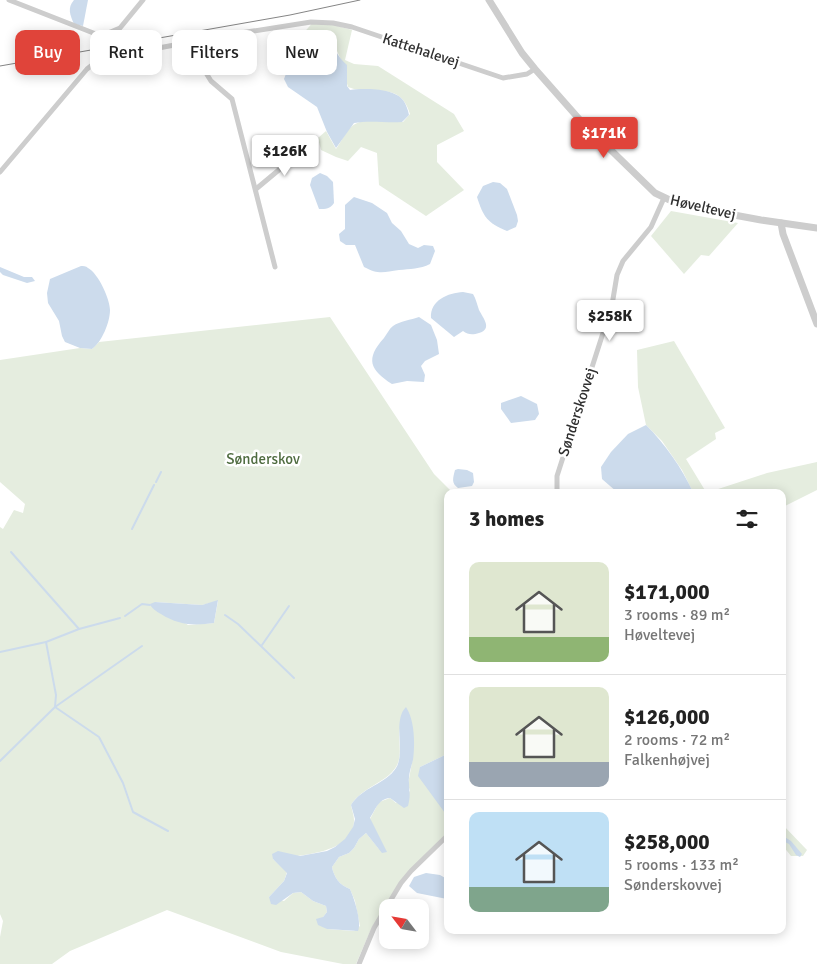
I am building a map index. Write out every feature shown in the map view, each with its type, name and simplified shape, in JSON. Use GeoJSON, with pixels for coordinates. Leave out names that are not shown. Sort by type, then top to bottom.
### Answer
{"type":"FeatureCollection","features":[{"type":"Feature","properties":{"kind":"street"},"geometry":{"type":"LineString","coordinates":[[10,0],[101,36],[120,28],[143,0]]}},
{"type":"Feature","properties":{"kind":"street","name":"Høveltevej"},"geometry":{"type":"LineString","coordinates":[[488,0],[522,53],[535,69],[580,120],[655,193],[691,207],[817,228]]}},
{"type":"Feature","properties":{"kind":"street","name":"Kattehalevej"},"geometry":{"type":"LineString","coordinates":[[257,30],[311,22],[334,23],[503,78],[527,74],[535,69]]}},
{"type":"Feature","properties":{"kind":"street","name":"Kattehalevej"},"geometry":{"type":"LineString","coordinates":[[0,172],[87,69],[96,62],[105,58],[172,46]]}},
{"type":"Feature","properties":{"kind":"street"},"geometry":{"type":"LineString","coordinates":[[207,75],[211,81],[232,100],[275,268]]}},
{"type":"Feature","properties":{"kind":"street"},"geometry":{"type":"LineString","coordinates":[[256,188],[305,151]]}},
{"type":"Feature","properties":{"kind":"street","name":"Sønderskovvej"},"geometry":{"type":"LineString","coordinates":[[557,489],[557,476],[612,305],[617,275],[623,261],[651,227],[664,198]]}},
{"type":"Feature","properties":{"kind":"street"},"geometry":{"type":"LineString","coordinates":[[781,223],[783,234],[817,324]]}},
{"type":"Feature","properties":{"kind":"street"},"geometry":{"type":"LineString","coordinates":[[360,964],[374,928],[401,883],[444,839]]}},
{"type":"Feature","properties":{"kind":"green space"},"geometry":{"type":"Polygon","coordinates":[[[315,20],[352,30],[345,60],[354,64],[378,66],[454,114],[464,131],[437,145],[437,162],[464,190],[426,216],[379,185],[377,153],[361,147],[348,161],[321,150],[318,138],[326,131],[336,149],[350,128],[358,123],[364,121],[403,122],[410,114],[399,96],[384,91],[357,90],[348,87],[337,52],[337,30],[306,30],[315,20]]]}},
{"type":"Feature","properties":{"kind":"green space"},"geometry":{"type":"Polygon","coordinates":[[[671,211],[738,223],[709,256],[701,255],[684,274],[651,236],[671,211]]]}},
{"type":"Feature","properties":{"kind":"green space","name":"Sønderskov"},"geometry":{"type":"Polygon","coordinates":[[[330,317],[434,474],[449,489],[444,489],[444,755],[420,767],[444,810],[444,836],[416,865],[392,899],[379,899],[379,917],[372,927],[356,964],[343,964],[281,952],[167,910],[70,951],[52,964],[0,964],[0,937],[3,921],[0,914],[0,527],[3,529],[14,510],[23,513],[25,504],[0,482],[0,360],[80,348],[92,349],[99,342],[330,317]],[[218,601],[202,605],[155,602],[188,625],[214,623],[218,601]],[[401,725],[399,735],[400,751],[396,767],[386,777],[361,794],[351,805],[354,820],[352,832],[335,847],[309,854],[273,859],[287,872],[284,881],[269,897],[284,901],[293,893],[301,892],[313,901],[326,906],[327,912],[323,917],[327,929],[354,931],[360,926],[355,901],[350,889],[338,880],[332,867],[339,857],[349,853],[354,848],[359,839],[366,833],[379,849],[370,819],[379,802],[390,798],[396,803],[410,791],[408,784],[413,757],[413,734],[401,725]]]}},
{"type":"Feature","properties":{"kind":"green space"},"geometry":{"type":"Polygon","coordinates":[[[674,341],[725,428],[715,433],[716,439],[686,459],[704,489],[692,489],[682,470],[662,441],[646,425],[638,387],[637,350],[674,341]]]}},
{"type":"Feature","properties":{"kind":"green space"},"geometry":{"type":"Polygon","coordinates":[[[817,462],[817,490],[786,506],[786,489],[718,489],[767,473],[817,462]]]}},
{"type":"Feature","properties":{"kind":"green space"},"geometry":{"type":"Polygon","coordinates":[[[786,828],[807,850],[803,856],[791,856],[786,850],[786,828]]]}},
{"type":"Feature","properties":{"kind":"water"},"geometry":{"type":"Polygon","coordinates":[[[74,0],[88,0],[83,26],[74,24],[71,18],[70,9],[74,0]]]}},
{"type":"Feature","properties":{"kind":"water"},"geometry":{"type":"Polygon","coordinates":[[[337,54],[347,65],[347,86],[350,90],[378,90],[393,93],[403,100],[409,115],[402,122],[354,123],[336,148],[317,107],[288,87],[284,79],[286,75],[337,75],[337,54]]]}},
{"type":"Feature","properties":{"kind":"water"},"geometry":{"type":"Polygon","coordinates":[[[320,173],[327,176],[333,182],[334,203],[326,209],[319,209],[310,185],[312,178],[320,173]]]}},
{"type":"Feature","properties":{"kind":"water"},"geometry":{"type":"Polygon","coordinates":[[[493,182],[500,183],[507,189],[517,215],[516,227],[507,231],[490,222],[481,209],[477,197],[483,186],[493,182]]]}},
{"type":"Feature","properties":{"kind":"water"},"geometry":{"type":"Polygon","coordinates":[[[354,197],[372,203],[387,213],[392,223],[401,231],[409,244],[418,248],[424,245],[433,246],[435,251],[430,264],[422,267],[381,272],[364,267],[355,245],[346,245],[340,241],[339,234],[345,229],[345,205],[354,197]]]}},
{"type":"Feature","properties":{"kind":"water"},"geometry":{"type":"Polygon","coordinates":[[[81,266],[87,267],[96,275],[103,287],[110,310],[105,331],[99,342],[92,349],[80,348],[65,342],[59,321],[48,303],[47,293],[50,279],[81,266]]]}},
{"type":"Feature","properties":{"kind":"water"},"geometry":{"type":"Polygon","coordinates":[[[0,267],[24,277],[32,277],[35,281],[27,283],[3,275],[0,272],[0,267]]]}},
{"type":"Feature","properties":{"kind":"water"},"geometry":{"type":"Polygon","coordinates":[[[463,292],[473,294],[486,326],[479,333],[471,334],[463,331],[454,337],[431,318],[431,312],[433,306],[441,299],[463,292]]]}},
{"type":"Feature","properties":{"kind":"water"},"geometry":{"type":"Polygon","coordinates":[[[419,317],[431,325],[437,340],[439,354],[425,361],[421,366],[425,375],[424,382],[407,381],[392,384],[375,369],[372,358],[374,352],[393,326],[419,317]]]}},
{"type":"Feature","properties":{"kind":"water"},"geometry":{"type":"Polygon","coordinates":[[[521,396],[537,404],[539,414],[535,420],[511,423],[501,409],[501,403],[521,396]]]}},
{"type":"Feature","properties":{"kind":"water"},"geometry":{"type":"Polygon","coordinates":[[[646,425],[660,440],[691,489],[614,489],[602,479],[601,467],[611,452],[628,434],[646,425]]]}},
{"type":"Feature","properties":{"kind":"water"},"geometry":{"type":"Polygon","coordinates":[[[455,470],[473,473],[474,482],[472,486],[458,488],[456,486],[453,478],[455,470]]]}},
{"type":"Feature","properties":{"kind":"water"},"geometry":{"type":"Polygon","coordinates":[[[218,600],[214,623],[200,624],[186,624],[167,618],[156,611],[150,604],[155,602],[202,605],[218,600]]]}},
{"type":"Feature","properties":{"kind":"water"},"geometry":{"type":"Polygon","coordinates":[[[406,707],[413,726],[414,740],[413,760],[409,777],[410,796],[408,806],[404,808],[390,798],[386,799],[378,805],[370,818],[387,852],[382,853],[366,833],[349,853],[339,857],[332,867],[338,880],[350,889],[352,893],[358,916],[358,931],[327,929],[318,925],[316,919],[323,917],[327,912],[326,906],[313,901],[301,892],[293,893],[276,905],[271,904],[269,897],[284,881],[287,873],[273,859],[272,854],[278,851],[300,856],[327,851],[345,839],[353,827],[355,819],[351,805],[361,794],[386,778],[396,768],[400,754],[400,720],[406,707]]]}},
{"type":"Feature","properties":{"kind":"water"},"geometry":{"type":"Polygon","coordinates":[[[444,755],[444,812],[418,776],[420,767],[444,755]]]}},
{"type":"Feature","properties":{"kind":"water"},"geometry":{"type":"Polygon","coordinates":[[[786,838],[802,854],[800,857],[796,855],[786,842],[786,838]]]}},
{"type":"Feature","properties":{"kind":"water"},"geometry":{"type":"Polygon","coordinates":[[[426,873],[444,877],[444,898],[417,893],[409,886],[414,877],[426,873]]]}},
{"type":"Feature","properties":{"kind":"waterway"},"geometry":{"type":"LineString","coordinates":[[156,482],[161,472]]}},
{"type":"Feature","properties":{"kind":"waterway"},"geometry":{"type":"LineString","coordinates":[[132,529],[154,485]]}},
{"type":"Feature","properties":{"kind":"waterway"},"geometry":{"type":"LineString","coordinates":[[11,552],[79,629]]}},
{"type":"Feature","properties":{"kind":"waterway"},"geometry":{"type":"LineString","coordinates":[[125,616],[142,604],[150,605]]}},
{"type":"Feature","properties":{"kind":"waterway"},"geometry":{"type":"LineString","coordinates":[[262,645],[289,606]]}},
{"type":"Feature","properties":{"kind":"waterway"},"geometry":{"type":"LineString","coordinates":[[225,615],[238,624],[294,678]]}},
{"type":"Feature","properties":{"kind":"waterway"},"geometry":{"type":"LineString","coordinates":[[120,618],[79,629],[46,642],[56,695],[55,707],[99,737],[123,783],[133,812],[168,831]]}},
{"type":"Feature","properties":{"kind":"waterway"},"geometry":{"type":"LineString","coordinates":[[0,652],[46,642]]}},
{"type":"Feature","properties":{"kind":"waterway"},"geometry":{"type":"LineString","coordinates":[[0,761],[55,707],[142,646]]}},
{"type":"Feature","properties":{"kind":"tram line"},"geometry":{"type":"LineString","coordinates":[[0,66],[290,15],[360,0]]}}]}
